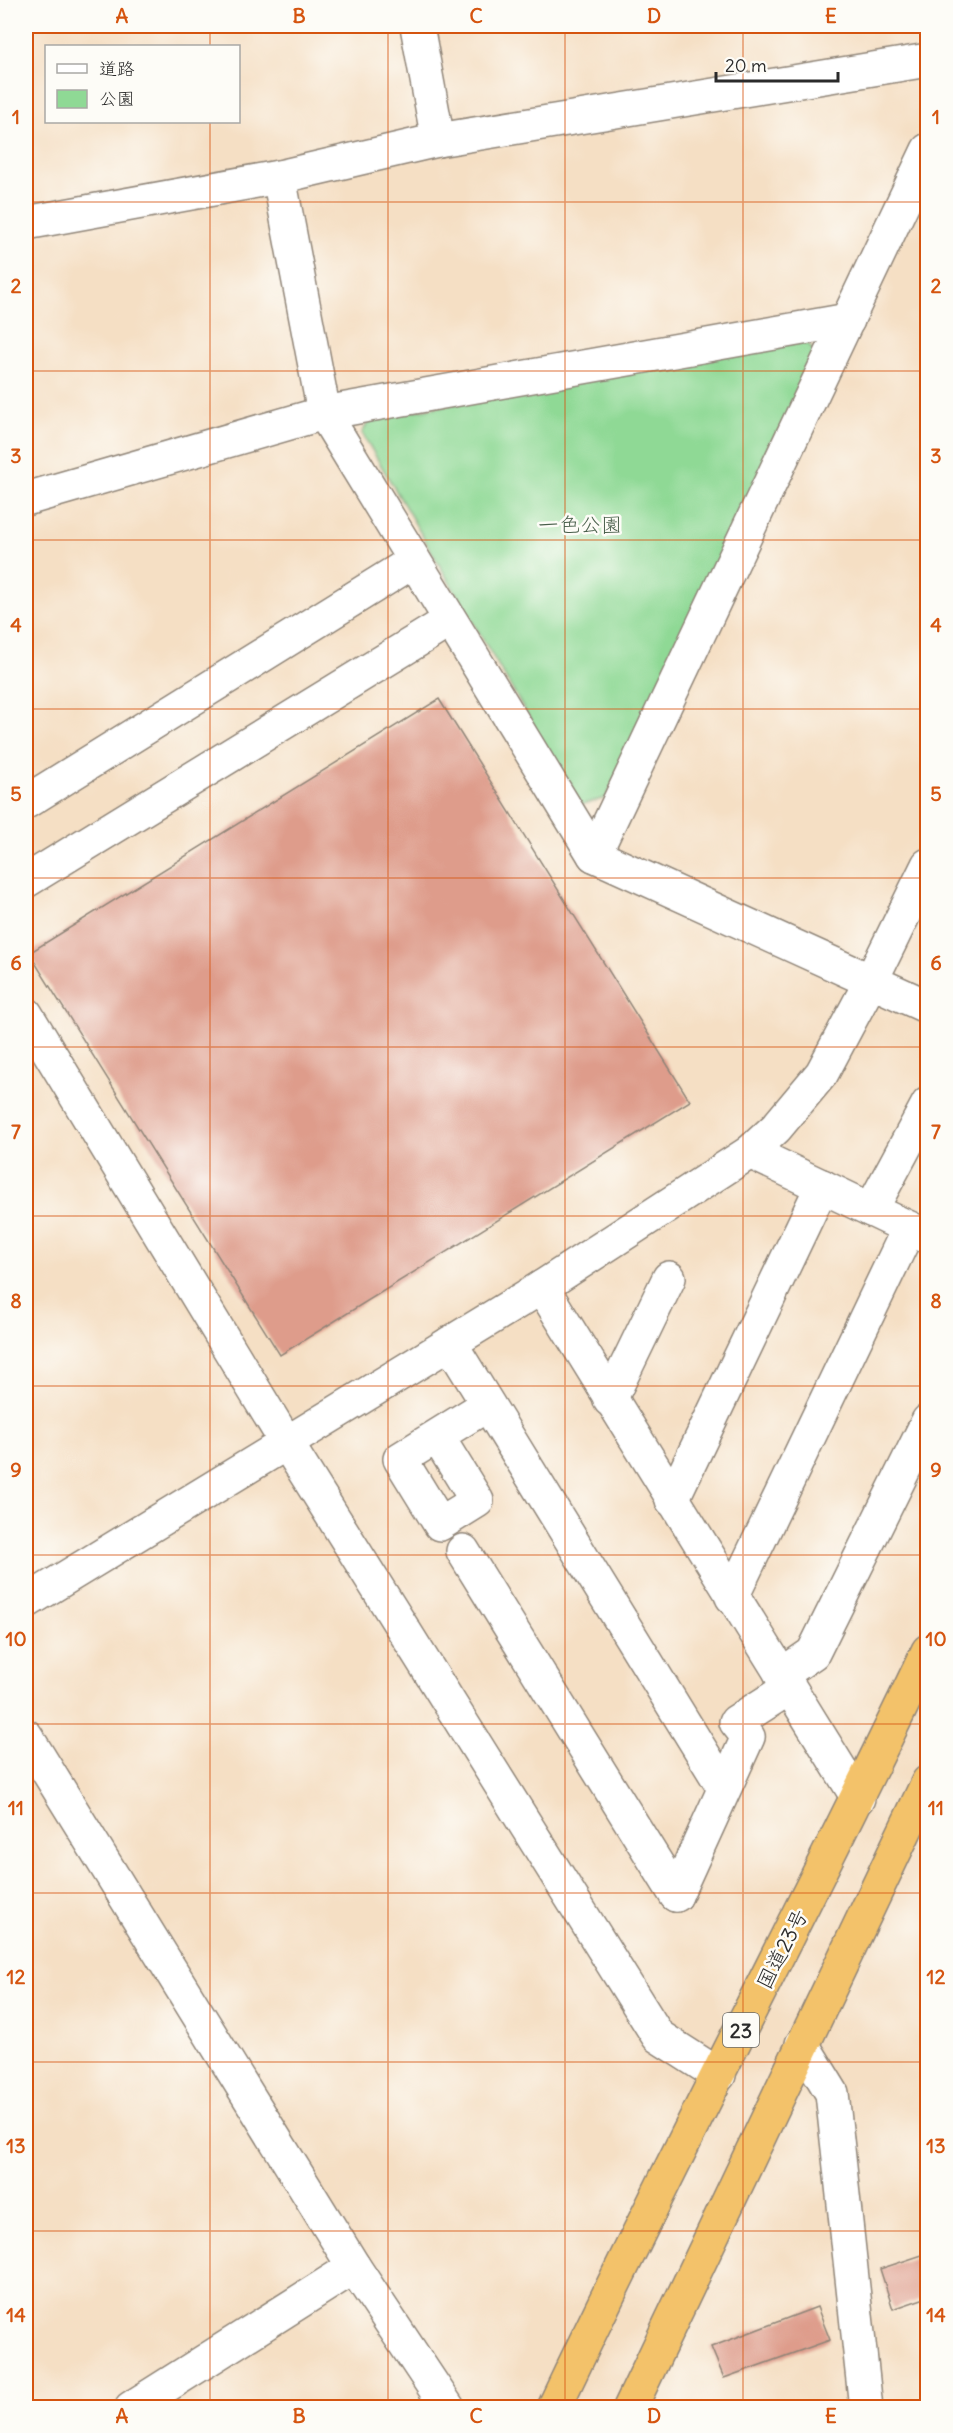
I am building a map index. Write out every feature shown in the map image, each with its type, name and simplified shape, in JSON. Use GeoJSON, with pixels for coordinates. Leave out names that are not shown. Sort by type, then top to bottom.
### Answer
{"type":"FeatureCollection","features":[{"type":"Feature","properties":{"kind":"highway","name":"国道23号"},"geometry":{"type":"LineString","coordinates":[[554,2408],[628,2251],[858,1798],[927,1651]]}},
{"type":"Feature","properties":{"kind":"highway"},"geometry":{"type":"LineString","coordinates":[[630,2408],[927,1782]]}},
{"type":"Feature","properties":{"kind":"street"},"geometry":{"type":"LineString","coordinates":[[417,26],[438,140]]}},
{"type":"Feature","properties":{"kind":"street"},"geometry":{"type":"LineString","coordinates":[[26,223],[279,177],[438,140],[927,60]]}},
{"type":"Feature","properties":{"kind":"street"},"geometry":{"type":"LineString","coordinates":[[594,855],[927,150]]}},
{"type":"Feature","properties":{"kind":"street"},"geometry":{"type":"LineString","coordinates":[[279,177],[324,413],[594,855],[870,983],[927,1007]]}},
{"type":"Feature","properties":{"kind":"street"},"geometry":{"type":"LineString","coordinates":[[26,499],[324,413],[848,320]]}},
{"type":"Feature","properties":{"kind":"street"},"geometry":{"type":"LineString","coordinates":[[26,802],[414,561]]}},
{"type":"Feature","properties":{"kind":"street"},"geometry":{"type":"LineString","coordinates":[[26,881],[449,621]]}},
{"type":"Feature","properties":{"kind":"street"},"geometry":{"type":"LineString","coordinates":[[26,1602],[542,1287],[728,1169],[750,1152],[776,1128],[822,1073],[870,983],[927,865]]}},
{"type":"Feature","properties":{"kind":"street"},"geometry":{"type":"LineString","coordinates":[[26,1014],[286,1442],[658,2036],[719,2075]]}},
{"type":"Feature","properties":{"kind":"street"},"geometry":{"type":"LineString","coordinates":[[871,1210],[927,1104]]}},
{"type":"Feature","properties":{"kind":"street"},"geometry":{"type":"LineString","coordinates":[[732,1597],[918,1232],[750,1152]]}},
{"type":"Feature","properties":{"kind":"street"},"geometry":{"type":"LineString","coordinates":[[672,1500],[822,1186]]}},
{"type":"Feature","properties":{"kind":"street"},"geometry":{"type":"LineString","coordinates":[[610,1400],[669,1278]]}},
{"type":"Feature","properties":{"kind":"street"},"geometry":{"type":"LineString","coordinates":[[542,1287],[858,1798]]}},
{"type":"Feature","properties":{"kind":"street"},"geometry":{"type":"LineString","coordinates":[[450,1343],[724,1788]]}},
{"type":"Feature","properties":{"kind":"street"},"geometry":{"type":"LineString","coordinates":[[437,1436],[487,1405]]}},
{"type":"Feature","properties":{"kind":"street"},"geometry":{"type":"LineString","coordinates":[[463,1551],[675,1895],[748,1737],[736,1722],[785,1681],[813,1653],[927,1421]]}},
{"type":"Feature","properties":{"kind":"street"},"geometry":{"type":"LineString","coordinates":[[26,1736],[354,2266],[448,2408]]}},
{"type":"Feature","properties":{"kind":"street"},"geometry":{"type":"LineString","coordinates":[[802,2044],[832,2093],[866,2408]]}},
{"type":"Feature","properties":{"kind":"street"},"geometry":{"type":"LineString","coordinates":[[131,2408],[354,2266]]}},
{"type":"Feature","properties":{"kind":"green space","name":"一色公園"},"geometry":{"type":"Polygon","coordinates":[[[805,340],[818,356],[606,798],[580,805],[362,433],[370,419],[805,340]]]}},
{"type":"Feature","properties":{"kind":"building"},"geometry":{"type":"Polygon","coordinates":[[[439,699],[690,1101],[280,1355],[29,953],[439,699]]]}},
{"type":"Feature","properties":{"kind":"building"},"geometry":{"type":"Polygon","coordinates":[[[928,2253],[928,2297],[893,2309],[880,2269],[928,2253]]]}},
{"type":"Feature","properties":{"kind":"building"},"geometry":{"type":"Polygon","coordinates":[[[817,2307],[830,2340],[724,2378],[711,2347],[817,2307]]]}}]}
